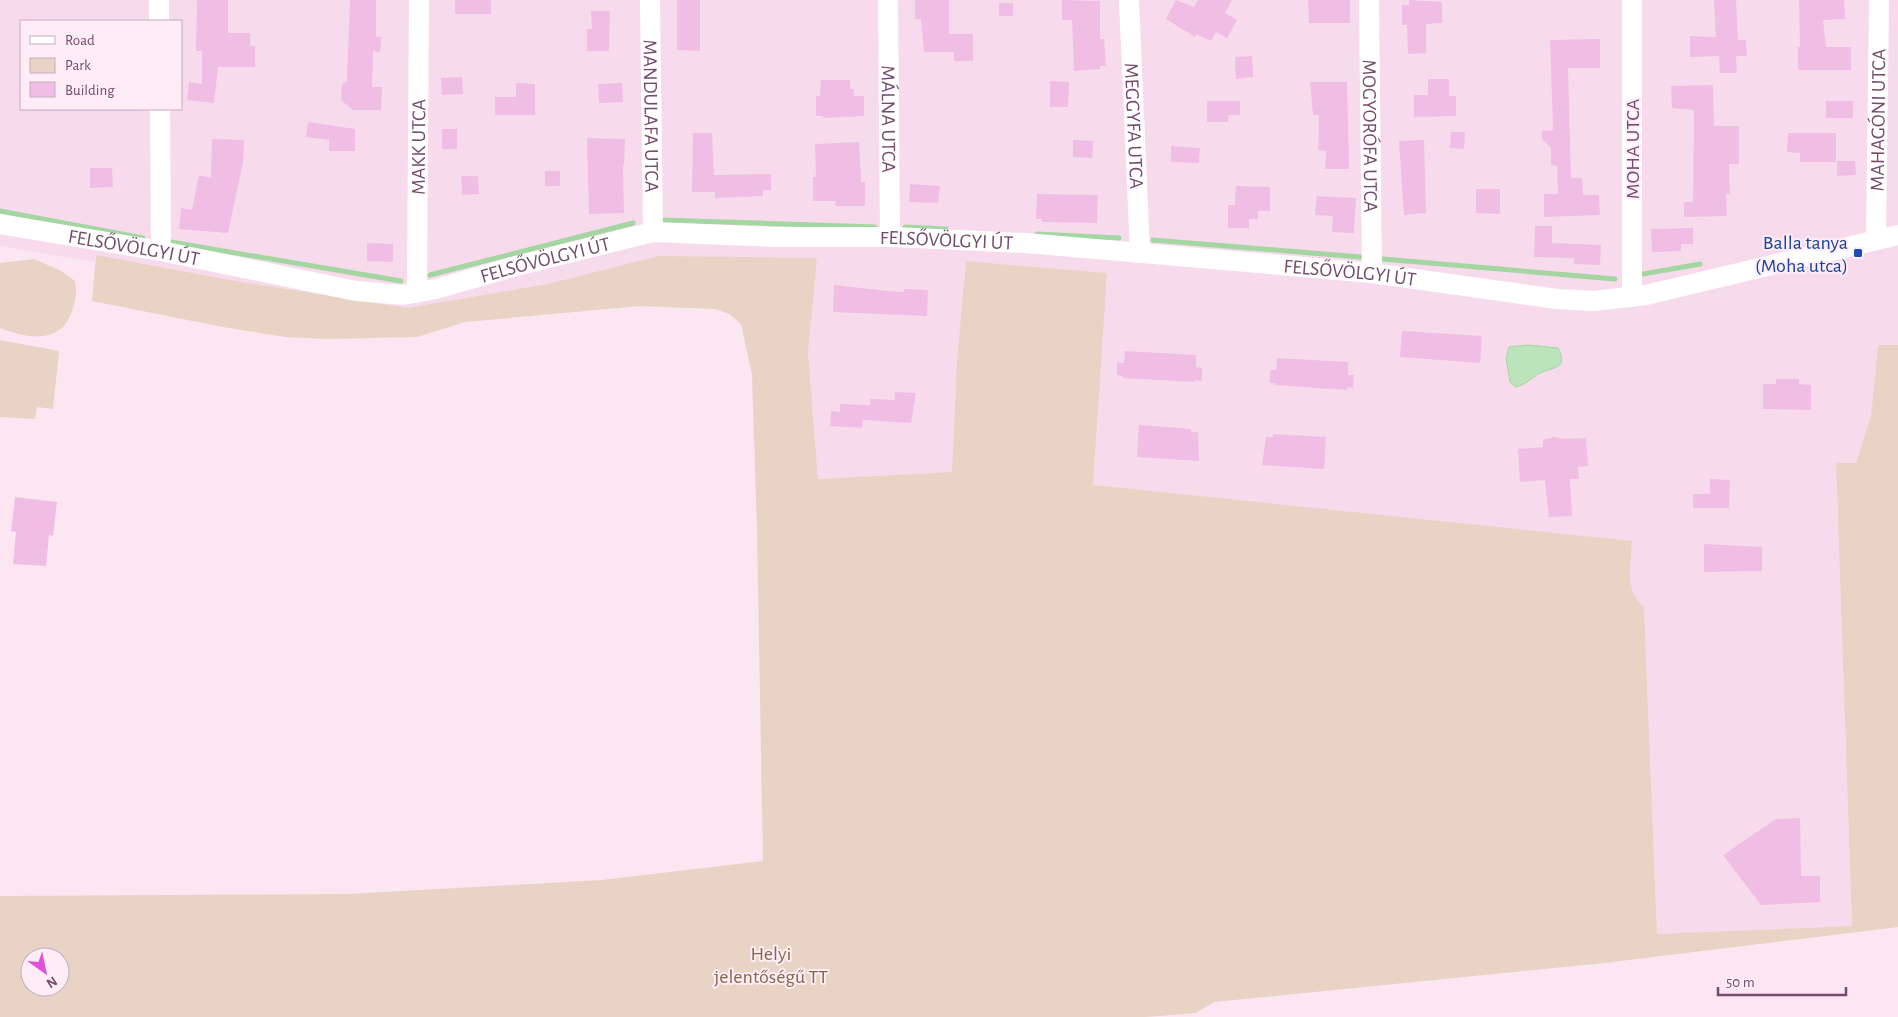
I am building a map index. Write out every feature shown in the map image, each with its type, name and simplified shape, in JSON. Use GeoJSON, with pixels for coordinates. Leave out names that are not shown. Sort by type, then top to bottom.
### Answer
{"type":"FeatureCollection","features":[{"type":"Feature","properties":{"kind":"street"},"geometry":{"type":"LineString","coordinates":[[159,0],[159,20]]}},
{"type":"Feature","properties":{"kind":"street","name":"MAKK UTCA"},"geometry":{"type":"LineString","coordinates":[[417,293],[419,0]]}},
{"type":"Feature","properties":{"kind":"street","name":"MANDULAFA UTCA"},"geometry":{"type":"LineString","coordinates":[[650,0],[653,232]]}},
{"type":"Feature","properties":{"kind":"street","name":"MÁLNA UTCA"},"geometry":{"type":"LineString","coordinates":[[888,0],[890,237]]}},
{"type":"Feature","properties":{"kind":"street","name":"MEGGYFA UTCA"},"geometry":{"type":"LineString","coordinates":[[1129,0],[1140,253]]}},
{"type":"Feature","properties":{"kind":"street","name":"MOGYORÓFA UTCA"},"geometry":{"type":"LineString","coordinates":[[1369,0],[1372,273]]}},
{"type":"Feature","properties":{"kind":"street","name":"MOHA UTCA"},"geometry":{"type":"LineString","coordinates":[[1632,0],[1632,297]]}},
{"type":"Feature","properties":{"kind":"street","name":"MAHAGÓNI UTCA"},"geometry":{"type":"LineString","coordinates":[[1876,240],[1879,0]]}},
{"type":"Feature","properties":{"kind":"street"},"geometry":{"type":"LineString","coordinates":[[160,110],[161,251]]}},
{"type":"Feature","properties":{"kind":"street","name":"FELSŐVÖLGYI ÚT"},"geometry":{"type":"LineString","coordinates":[[0,224],[161,251],[356,291],[381,294],[417,293],[653,232],[776,237],[890,237],[1026,243],[1372,273],[1557,299],[1594,301],[1646,296],[1898,236]]}},
{"type":"Feature","properties":{"kind":"shaded area"},"geometry":{"type":"Polygon","coordinates":[[[0,0],[1898,0],[1898,345],[1878,345],[1871,416],[1856,464],[1836,464],[1852,926],[1657,934],[1644,608],[1636,601],[1631,592],[1631,579],[1093,485],[1106,273],[966,261],[957,359],[952,472],[818,479],[808,352],[817,260],[658,256],[549,284],[407,308],[236,281],[96,255],[94,262],[0,246],[0,0]]]}},
{"type":"Feature","properties":{"kind":"shaded area"},"geometry":{"type":"Polygon","coordinates":[[[1528,345],[1558,348],[1562,360],[1561,364],[1540,373],[1526,383],[1516,387],[1510,382],[1506,358],[1509,347],[1528,345]]]}},
{"type":"Feature","properties":{"kind":"green space","name":"Helyi jelentőségű TT"},"geometry":{"type":"Polygon","coordinates":[[[96,255],[236,281],[407,308],[548,284],[658,256],[815,258],[817,260],[808,352],[818,479],[952,472],[957,359],[966,261],[1107,273],[1093,485],[1632,541],[1631,586],[1638,601],[1644,607],[1657,934],[1852,926],[1836,463],[1856,463],[1871,416],[1878,345],[1898,345],[1898,927],[1604,963],[1214,1002],[1196,1013],[1145,1017],[0,1017],[0,896],[348,894],[602,880],[763,861],[752,375],[741,324],[729,314],[715,309],[640,306],[465,322],[417,337],[327,339],[286,337],[223,327],[92,301],[96,255]]]}},
{"type":"Feature","properties":{"kind":"green space"},"geometry":{"type":"Polygon","coordinates":[[[34,259],[61,271],[75,281],[76,285],[75,301],[68,320],[61,328],[43,336],[22,335],[0,328],[0,263],[34,259]]]}},
{"type":"Feature","properties":{"kind":"green space"},"geometry":{"type":"Polygon","coordinates":[[[0,340],[59,351],[53,409],[37,407],[35,419],[0,417],[0,340]]]}},
{"type":"Feature","properties":{"kind":"building"},"geometry":{"type":"Polygon","coordinates":[[[197,0],[228,0],[228,33],[250,33],[250,46],[255,46],[255,67],[218,67],[214,103],[187,100],[189,82],[202,84],[202,51],[196,51],[197,0]]]}},
{"type":"Feature","properties":{"kind":"building"},"geometry":{"type":"Polygon","coordinates":[[[350,0],[376,0],[376,37],[381,37],[380,52],[373,51],[372,87],[382,87],[381,110],[353,110],[341,100],[342,84],[347,81],[350,0]]]}},
{"type":"Feature","properties":{"kind":"building"},"geometry":{"type":"Polygon","coordinates":[[[455,0],[491,0],[491,14],[455,14],[455,0]]]}},
{"type":"Feature","properties":{"kind":"building"},"geometry":{"type":"Polygon","coordinates":[[[677,0],[700,0],[700,51],[677,50],[677,0]]]}},
{"type":"Feature","properties":{"kind":"building"},"geometry":{"type":"Polygon","coordinates":[[[915,0],[949,0],[949,34],[973,34],[973,61],[954,61],[954,52],[924,52],[921,19],[915,19],[915,0]]]}},
{"type":"Feature","properties":{"kind":"building"},"geometry":{"type":"Polygon","coordinates":[[[1062,0],[1100,1],[1100,39],[1104,39],[1106,66],[1100,66],[1100,69],[1074,71],[1072,20],[1062,20],[1062,0]]]}},
{"type":"Feature","properties":{"kind":"building"},"geometry":{"type":"Polygon","coordinates":[[[1176,0],[1194,7],[1198,0],[1232,0],[1225,13],[1237,20],[1227,38],[1216,32],[1211,41],[1196,34],[1195,37],[1166,19],[1176,0]]]}},
{"type":"Feature","properties":{"kind":"building"},"geometry":{"type":"Polygon","coordinates":[[[1308,0],[1350,0],[1350,23],[1309,23],[1308,0]]]}},
{"type":"Feature","properties":{"kind":"building"},"geometry":{"type":"Polygon","coordinates":[[[1409,0],[1442,2],[1442,23],[1426,24],[1426,53],[1408,54],[1407,25],[1402,25],[1402,5],[1409,5],[1409,0]]]}},
{"type":"Feature","properties":{"kind":"building"},"geometry":{"type":"Polygon","coordinates":[[[1714,0],[1736,0],[1738,40],[1746,40],[1747,56],[1736,56],[1737,73],[1720,73],[1719,56],[1690,57],[1690,36],[1716,37],[1714,0]]]}},
{"type":"Feature","properties":{"kind":"building"},"geometry":{"type":"Polygon","coordinates":[[[1799,0],[1844,0],[1845,19],[1823,20],[1826,47],[1851,47],[1851,70],[1798,70],[1798,47],[1800,47],[1799,0]]]}},
{"type":"Feature","properties":{"kind":"building"},"geometry":{"type":"Polygon","coordinates":[[[999,3],[1013,3],[1013,16],[999,16],[999,3]]]}},
{"type":"Feature","properties":{"kind":"building"},"geometry":{"type":"Polygon","coordinates":[[[591,11],[610,11],[609,51],[587,51],[587,29],[592,29],[591,11]]]}},
{"type":"Feature","properties":{"kind":"building"},"geometry":{"type":"Polygon","coordinates":[[[1600,39],[1600,68],[1568,68],[1571,178],[1582,178],[1583,195],[1599,195],[1600,215],[1544,217],[1544,194],[1558,194],[1557,166],[1551,165],[1551,148],[1542,139],[1542,131],[1553,130],[1550,40],[1600,39]]]}},
{"type":"Feature","properties":{"kind":"building"},"geometry":{"type":"Polygon","coordinates":[[[1252,56],[1253,77],[1236,79],[1235,57],[1252,56]]]}},
{"type":"Feature","properties":{"kind":"building"},"geometry":{"type":"Polygon","coordinates":[[[462,77],[463,94],[442,95],[441,78],[462,77]]]}},
{"type":"Feature","properties":{"kind":"building"},"geometry":{"type":"Polygon","coordinates":[[[1428,79],[1449,79],[1449,96],[1456,96],[1456,116],[1414,117],[1414,95],[1428,95],[1428,79]]]}},
{"type":"Feature","properties":{"kind":"building"},"geometry":{"type":"Polygon","coordinates":[[[821,80],[850,80],[850,89],[854,89],[854,96],[864,96],[864,116],[823,118],[823,116],[816,116],[816,96],[820,96],[821,80]]]}},
{"type":"Feature","properties":{"kind":"building"},"geometry":{"type":"Polygon","coordinates":[[[1050,81],[1069,82],[1068,107],[1050,107],[1050,81]]]}},
{"type":"Feature","properties":{"kind":"building"},"geometry":{"type":"Polygon","coordinates":[[[1310,82],[1347,82],[1349,169],[1325,169],[1326,151],[1318,150],[1319,115],[1313,115],[1310,82]]]}},
{"type":"Feature","properties":{"kind":"building"},"geometry":{"type":"Polygon","coordinates":[[[516,83],[535,84],[535,115],[495,115],[495,97],[516,97],[516,83]]]}},
{"type":"Feature","properties":{"kind":"building"},"geometry":{"type":"Polygon","coordinates":[[[622,83],[623,102],[599,103],[598,84],[622,83]]]}},
{"type":"Feature","properties":{"kind":"building"},"geometry":{"type":"Polygon","coordinates":[[[1713,85],[1714,126],[1739,126],[1739,164],[1729,164],[1730,194],[1726,194],[1727,216],[1684,217],[1684,202],[1693,202],[1694,110],[1672,108],[1671,86],[1713,85]]]}},
{"type":"Feature","properties":{"kind":"building"},"geometry":{"type":"Polygon","coordinates":[[[1207,101],[1240,101],[1240,115],[1229,115],[1228,122],[1207,122],[1207,101]]]}},
{"type":"Feature","properties":{"kind":"building"},"geometry":{"type":"Polygon","coordinates":[[[1826,101],[1853,101],[1853,118],[1826,118],[1826,101]]]}},
{"type":"Feature","properties":{"kind":"building"},"geometry":{"type":"Polygon","coordinates":[[[308,122],[355,129],[355,151],[329,151],[329,140],[306,137],[308,122]]]}},
{"type":"Feature","properties":{"kind":"building"},"geometry":{"type":"Polygon","coordinates":[[[442,129],[457,129],[457,149],[442,149],[442,129]]]}},
{"type":"Feature","properties":{"kind":"building"},"geometry":{"type":"Polygon","coordinates":[[[1451,132],[1465,132],[1464,149],[1450,148],[1451,132]]]}},
{"type":"Feature","properties":{"kind":"building"},"geometry":{"type":"Polygon","coordinates":[[[693,133],[712,133],[714,175],[771,174],[771,190],[763,190],[763,196],[715,198],[715,192],[692,192],[693,133]]]}},
{"type":"Feature","properties":{"kind":"building"},"geometry":{"type":"Polygon","coordinates":[[[1788,133],[1836,133],[1836,162],[1800,162],[1800,153],[1787,152],[1788,133]]]}},
{"type":"Feature","properties":{"kind":"building"},"geometry":{"type":"Polygon","coordinates":[[[587,138],[625,139],[623,165],[624,213],[589,214],[587,138]]]}},
{"type":"Feature","properties":{"kind":"building"},"geometry":{"type":"Polygon","coordinates":[[[212,139],[244,140],[243,162],[228,233],[179,229],[181,208],[192,210],[199,175],[211,178],[212,139]]]}},
{"type":"Feature","properties":{"kind":"building"},"geometry":{"type":"Polygon","coordinates":[[[1073,140],[1093,141],[1092,158],[1073,157],[1073,140]]]}},
{"type":"Feature","properties":{"kind":"building"},"geometry":{"type":"Polygon","coordinates":[[[1424,140],[1426,213],[1404,215],[1399,141],[1424,140]]]}},
{"type":"Feature","properties":{"kind":"building"},"geometry":{"type":"Polygon","coordinates":[[[859,142],[861,182],[865,182],[865,206],[835,206],[836,201],[813,201],[813,177],[816,177],[815,144],[859,142]]]}},
{"type":"Feature","properties":{"kind":"building"},"geometry":{"type":"Polygon","coordinates":[[[1171,146],[1200,148],[1199,163],[1171,162],[1171,146]]]}},
{"type":"Feature","properties":{"kind":"building"},"geometry":{"type":"Polygon","coordinates":[[[1837,161],[1855,161],[1856,175],[1837,176],[1837,161]]]}},
{"type":"Feature","properties":{"kind":"building"},"geometry":{"type":"Polygon","coordinates":[[[90,168],[112,168],[113,187],[90,188],[90,168]]]}},
{"type":"Feature","properties":{"kind":"building"},"geometry":{"type":"Polygon","coordinates":[[[545,171],[560,171],[560,186],[545,186],[545,171]]]}},
{"type":"Feature","properties":{"kind":"building"},"geometry":{"type":"Polygon","coordinates":[[[461,176],[478,176],[479,194],[462,195],[461,176]]]}},
{"type":"Feature","properties":{"kind":"building"},"geometry":{"type":"Polygon","coordinates":[[[910,184],[940,186],[938,203],[909,202],[910,184]]]}},
{"type":"Feature","properties":{"kind":"building"},"geometry":{"type":"Polygon","coordinates":[[[1236,186],[1270,187],[1270,211],[1258,211],[1258,219],[1249,219],[1249,228],[1228,228],[1228,205],[1235,205],[1236,186]]]}},
{"type":"Feature","properties":{"kind":"building"},"geometry":{"type":"Polygon","coordinates":[[[1476,189],[1500,189],[1500,214],[1476,213],[1476,189]]]}},
{"type":"Feature","properties":{"kind":"building"},"geometry":{"type":"Polygon","coordinates":[[[1037,194],[1098,195],[1097,223],[1042,222],[1042,219],[1036,219],[1037,194]]]}},
{"type":"Feature","properties":{"kind":"building"},"geometry":{"type":"Polygon","coordinates":[[[1317,196],[1356,198],[1354,233],[1332,232],[1333,216],[1315,215],[1317,196]]]}},
{"type":"Feature","properties":{"kind":"building"},"geometry":{"type":"Polygon","coordinates":[[[1535,226],[1552,226],[1552,243],[1601,245],[1600,265],[1574,264],[1574,258],[1534,257],[1535,226]]]}},
{"type":"Feature","properties":{"kind":"building"},"geometry":{"type":"Polygon","coordinates":[[[1693,228],[1693,244],[1681,244],[1681,251],[1652,252],[1651,229],[1693,228]]]}},
{"type":"Feature","properties":{"kind":"building"},"geometry":{"type":"Polygon","coordinates":[[[367,243],[393,244],[393,262],[367,261],[367,243]]]}},
{"type":"Feature","properties":{"kind":"building"},"geometry":{"type":"Polygon","coordinates":[[[834,285],[904,292],[904,289],[928,290],[927,316],[833,312],[834,285]]]}},
{"type":"Feature","properties":{"kind":"building"},"geometry":{"type":"Polygon","coordinates":[[[1402,331],[1482,336],[1480,363],[1400,357],[1402,331]]]}},
{"type":"Feature","properties":{"kind":"building"},"geometry":{"type":"Polygon","coordinates":[[[1125,351],[1196,355],[1196,367],[1202,368],[1202,381],[1123,378],[1123,376],[1117,375],[1117,362],[1124,363],[1125,351]]]}},
{"type":"Feature","properties":{"kind":"building"},"geometry":{"type":"Polygon","coordinates":[[[1277,358],[1348,362],[1348,375],[1354,375],[1353,388],[1347,387],[1347,390],[1275,385],[1275,383],[1270,383],[1270,370],[1276,370],[1277,358]]]}},
{"type":"Feature","properties":{"kind":"building"},"geometry":{"type":"Polygon","coordinates":[[[1776,379],[1799,379],[1799,384],[1811,385],[1811,410],[1763,409],[1763,384],[1776,384],[1776,379]]]}},
{"type":"Feature","properties":{"kind":"building"},"geometry":{"type":"Polygon","coordinates":[[[895,392],[916,393],[911,423],[863,420],[862,428],[830,426],[831,411],[840,412],[840,404],[870,405],[870,399],[895,400],[895,392]]]}},
{"type":"Feature","properties":{"kind":"building"},"geometry":{"type":"Polygon","coordinates":[[[1139,425],[1191,429],[1191,432],[1198,432],[1199,461],[1137,457],[1139,425]]]}},
{"type":"Feature","properties":{"kind":"building"},"geometry":{"type":"Polygon","coordinates":[[[1273,434],[1326,437],[1324,469],[1262,465],[1266,437],[1273,437],[1273,434]]]}},
{"type":"Feature","properties":{"kind":"building"},"geometry":{"type":"Polygon","coordinates":[[[1554,437],[1564,439],[1586,438],[1588,466],[1578,467],[1579,479],[1570,479],[1572,516],[1549,517],[1545,480],[1520,482],[1518,449],[1543,447],[1543,440],[1554,437]]]}},
{"type":"Feature","properties":{"kind":"building"},"geometry":{"type":"Polygon","coordinates":[[[1710,479],[1730,480],[1729,508],[1693,508],[1693,494],[1710,494],[1710,479]]]}},
{"type":"Feature","properties":{"kind":"building"},"geometry":{"type":"Polygon","coordinates":[[[15,497],[57,502],[53,536],[49,535],[46,566],[13,564],[16,532],[11,531],[15,497]]]}},
{"type":"Feature","properties":{"kind":"building"},"geometry":{"type":"Polygon","coordinates":[[[1704,544],[1762,547],[1762,571],[1704,572],[1704,544]]]}},
{"type":"Feature","properties":{"kind":"building"},"geometry":{"type":"Polygon","coordinates":[[[1800,818],[1801,876],[1820,876],[1820,902],[1761,905],[1723,855],[1776,819],[1800,818]]]}},
{"type":"Feature","properties":{"kind":"waterway"},"geometry":{"type":"LineString","coordinates":[[0,211],[143,238]]}},
{"type":"Feature","properties":{"kind":"waterway"},"geometry":{"type":"LineString","coordinates":[[661,220],[875,227]]}},
{"type":"Feature","properties":{"kind":"waterway"},"geometry":{"type":"LineString","coordinates":[[430,275],[633,223]]}},
{"type":"Feature","properties":{"kind":"waterway"},"geometry":{"type":"LineString","coordinates":[[905,227],[946,229]]}},
{"type":"Feature","properties":{"kind":"waterway"},"geometry":{"type":"LineString","coordinates":[[1037,234],[1119,238]]}},
{"type":"Feature","properties":{"kind":"waterway"},"geometry":{"type":"LineString","coordinates":[[1153,240],[1360,257]]}},
{"type":"Feature","properties":{"kind":"waterway"},"geometry":{"type":"LineString","coordinates":[[171,242],[401,281]]}},
{"type":"Feature","properties":{"kind":"waterway"},"geometry":{"type":"LineString","coordinates":[[1383,259],[1615,279]]}},
{"type":"Feature","properties":{"kind":"waterway"},"geometry":{"type":"LineString","coordinates":[[1643,274],[1700,264]]}},
{"type":"Feature","properties":{"kind":"place","name":"Balla tanya (Moha utca)"},"geometry":{"type":"Point","coordinates":[1858,253]}}]}
